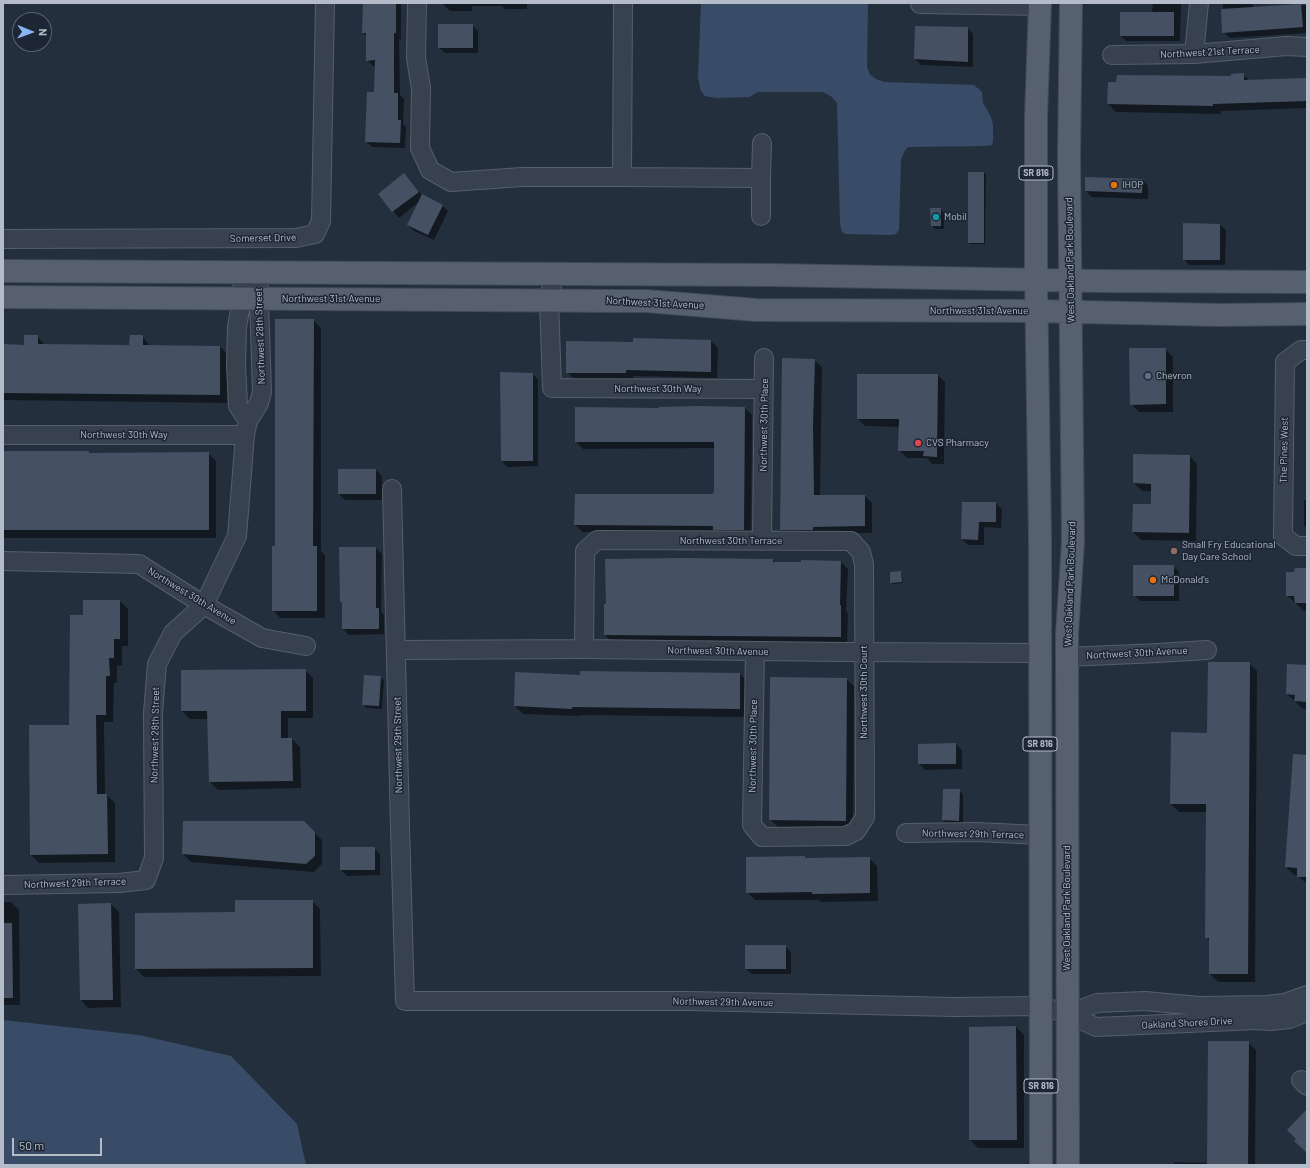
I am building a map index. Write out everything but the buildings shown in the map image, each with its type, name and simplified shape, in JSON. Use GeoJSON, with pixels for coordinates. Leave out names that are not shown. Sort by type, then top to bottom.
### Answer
{"type":"FeatureCollection","features":[{"type":"Feature","properties":{"kind":"main road","name":"West Oakland Park Boulevard"},"geometry":{"type":"LineString","coordinates":[[1068,1165],[1067,657],[1068,610],[1073,541],[1069,150],[1071,3]]}},
{"type":"Feature","properties":{"kind":"main road","name":"SR 816"},"geometry":{"type":"LineString","coordinates":[[1040,4],[1036,117],[1036,279],[1040,459],[1041,1165]]}},
{"type":"Feature","properties":{"kind":"main road"},"geometry":{"type":"LineString","coordinates":[[3,271],[765,275],[1307,282]]}},
{"type":"Feature","properties":{"kind":"main road","name":"Northwest 31st Avenue"},"geometry":{"type":"LineString","coordinates":[[3,297],[646,301],[756,310],[1037,311],[1219,315],[1307,314]]}},
{"type":"Feature","properties":{"kind":"main road"},"geometry":{"type":"LineString","coordinates":[[1040,614],[1048,623],[1055,642],[1067,657]]}},
{"type":"Feature","properties":{"kind":"main road"},"geometry":{"type":"LineString","coordinates":[[1040,653],[1050,661],[1054,671],[1067,683]]}},
{"type":"Feature","properties":{"kind":"street","name":"Somerset Drive"},"geometry":{"type":"LineString","coordinates":[[3,239],[296,238],[315,234],[321,214],[325,3]]}},
{"type":"Feature","properties":{"kind":"street"},"geometry":{"type":"LineString","coordinates":[[417,3],[416,58],[421,88],[420,148],[430,170],[451,182],[522,177],[622,176],[761,178]]}},
{"type":"Feature","properties":{"kind":"street"},"geometry":{"type":"LineString","coordinates":[[622,176],[623,3]]}},
{"type":"Feature","properties":{"kind":"street"},"geometry":{"type":"LineString","coordinates":[[1194,54],[1199,3]]}},
{"type":"Feature","properties":{"kind":"street"},"geometry":{"type":"LineString","coordinates":[[920,4],[1040,4]]}},
{"type":"Feature","properties":{"kind":"street","name":"Northwest 21st Terrace"},"geometry":{"type":"LineString","coordinates":[[1112,54],[1194,54],[1286,46],[1307,47]]}},
{"type":"Feature","properties":{"kind":"street"},"geometry":{"type":"LineString","coordinates":[[761,216],[762,143]]}},
{"type":"Feature","properties":{"kind":"street","name":"Northwest 28th Street"},"geometry":{"type":"LineString","coordinates":[[146,880],[154,858],[153,713],[157,664],[173,633],[204,605],[237,536],[247,428],[259,404],[262,392],[250,298],[251,272]]}},
{"type":"Feature","properties":{"kind":"street"},"geometry":{"type":"LineString","coordinates":[[549,300],[554,274]]}},
{"type":"Feature","properties":{"kind":"street","name":"Northwest 28th Street"},"geometry":{"type":"LineString","coordinates":[[247,428],[238,406],[236,345],[237,326],[250,298]]}},
{"type":"Feature","properties":{"kind":"street","name":"Northwest 30th Way"},"geometry":{"type":"LineString","coordinates":[[549,300],[552,388],[764,389]]}},
{"type":"Feature","properties":{"kind":"street","name":"The Pines West"},"geometry":{"type":"LineString","coordinates":[[1307,350],[1301,350],[1285,362],[1283,536],[1296,546],[1307,546]]}},
{"type":"Feature","properties":{"kind":"street","name":"Northwest 30th Place"},"geometry":{"type":"LineString","coordinates":[[762,541],[764,358]]}},
{"type":"Feature","properties":{"kind":"street","name":"Northwest 30th Way"},"geometry":{"type":"LineString","coordinates":[[3,435],[247,428]]}},
{"type":"Feature","properties":{"kind":"street","name":"Northwest 29th Street"},"geometry":{"type":"LineString","coordinates":[[392,489],[400,827],[406,1001]]}},
{"type":"Feature","properties":{"kind":"street","name":"Northwest 30th Terrace"},"geometry":{"type":"LineString","coordinates":[[584,649],[585,551],[597,540],[851,541],[861,552]]}},
{"type":"Feature","properties":{"kind":"street","name":"Northwest 30th Court"},"geometry":{"type":"LineString","coordinates":[[856,831],[864,817],[864,564],[861,552]]}},
{"type":"Feature","properties":{"kind":"street","name":"Northwest 30th Avenue"},"geometry":{"type":"LineString","coordinates":[[3,561],[139,564],[204,605],[262,638],[306,646]]}},
{"type":"Feature","properties":{"kind":"street","name":"Northwest 30th Avenue"},"geometry":{"type":"LineString","coordinates":[[396,650],[584,649],[1040,653]]}},
{"type":"Feature","properties":{"kind":"street","name":"Northwest 30th Avenue"},"geometry":{"type":"LineString","coordinates":[[1067,657],[1208,650]]}},
{"type":"Feature","properties":{"kind":"street","name":"Northwest 30th Place"},"geometry":{"type":"LineString","coordinates":[[755,651],[752,825],[762,837],[846,836],[856,831]]}},
{"type":"Feature","properties":{"kind":"street","name":"Northwest 29th Terrace"},"geometry":{"type":"LineString","coordinates":[[906,834],[977,832],[1040,835]]}},
{"type":"Feature","properties":{"kind":"street","name":"Northwest 29th Terrace"},"geometry":{"type":"LineString","coordinates":[[3,885],[111,884],[146,880]]}},
{"type":"Feature","properties":{"kind":"street","name":"Oakland Shores Drive"},"geometry":{"type":"LineString","coordinates":[[1041,1006],[1068,1014],[1096,1027],[1257,1020],[1270,1021],[1297,1010],[1307,995]]}},
{"type":"Feature","properties":{"kind":"street","name":"Northwest 29th Avenue"},"geometry":{"type":"LineString","coordinates":[[406,1001],[690,1001],[955,1007],[1041,1006]]}},
{"type":"Feature","properties":{"kind":"street","name":"Oakland Shores Drive"},"geometry":{"type":"LineString","coordinates":[[1068,1014],[1097,1003],[1145,1001],[1199,1006],[1267,1005],[1297,1010]]}},
{"type":"Feature","properties":{"kind":"water"},"geometry":{"type":"Polygon","coordinates":[[[701,3],[868,3],[867,67],[870,75],[884,82],[974,85],[982,92],[983,103],[991,117],[993,125],[992,145],[908,147],[901,160],[899,230],[896,234],[890,235],[846,234],[842,232],[840,224],[837,103],[832,97],[823,92],[758,92],[749,97],[716,98],[705,96],[701,91],[698,78],[701,3]]]}},
{"type":"Feature","properties":{"kind":"water"},"geometry":{"type":"Polygon","coordinates":[[[3,1020],[139,1035],[231,1056],[297,1124],[306,1165],[3,1165],[3,1020]]]}},
{"type":"Feature","properties":{"kind":"place","name":"IHOP"},"geometry":{"type":"Point","coordinates":[1114,185]}},
{"type":"Feature","properties":{"kind":"place","name":"Mobil"},"geometry":{"type":"Point","coordinates":[936,217]}},
{"type":"Feature","properties":{"kind":"place","name":"Chevron"},"geometry":{"type":"Point","coordinates":[1148,376]}},
{"type":"Feature","properties":{"kind":"place","name":"CVS Pharmacy"},"geometry":{"type":"Point","coordinates":[918,443]}},
{"type":"Feature","properties":{"kind":"place","name":"Small Fry Educational Day Care School"},"geometry":{"type":"Point","coordinates":[1174,551]}},
{"type":"Feature","properties":{"kind":"place","name":"McDonald's"},"geometry":{"type":"Point","coordinates":[1153,580]}}]}
